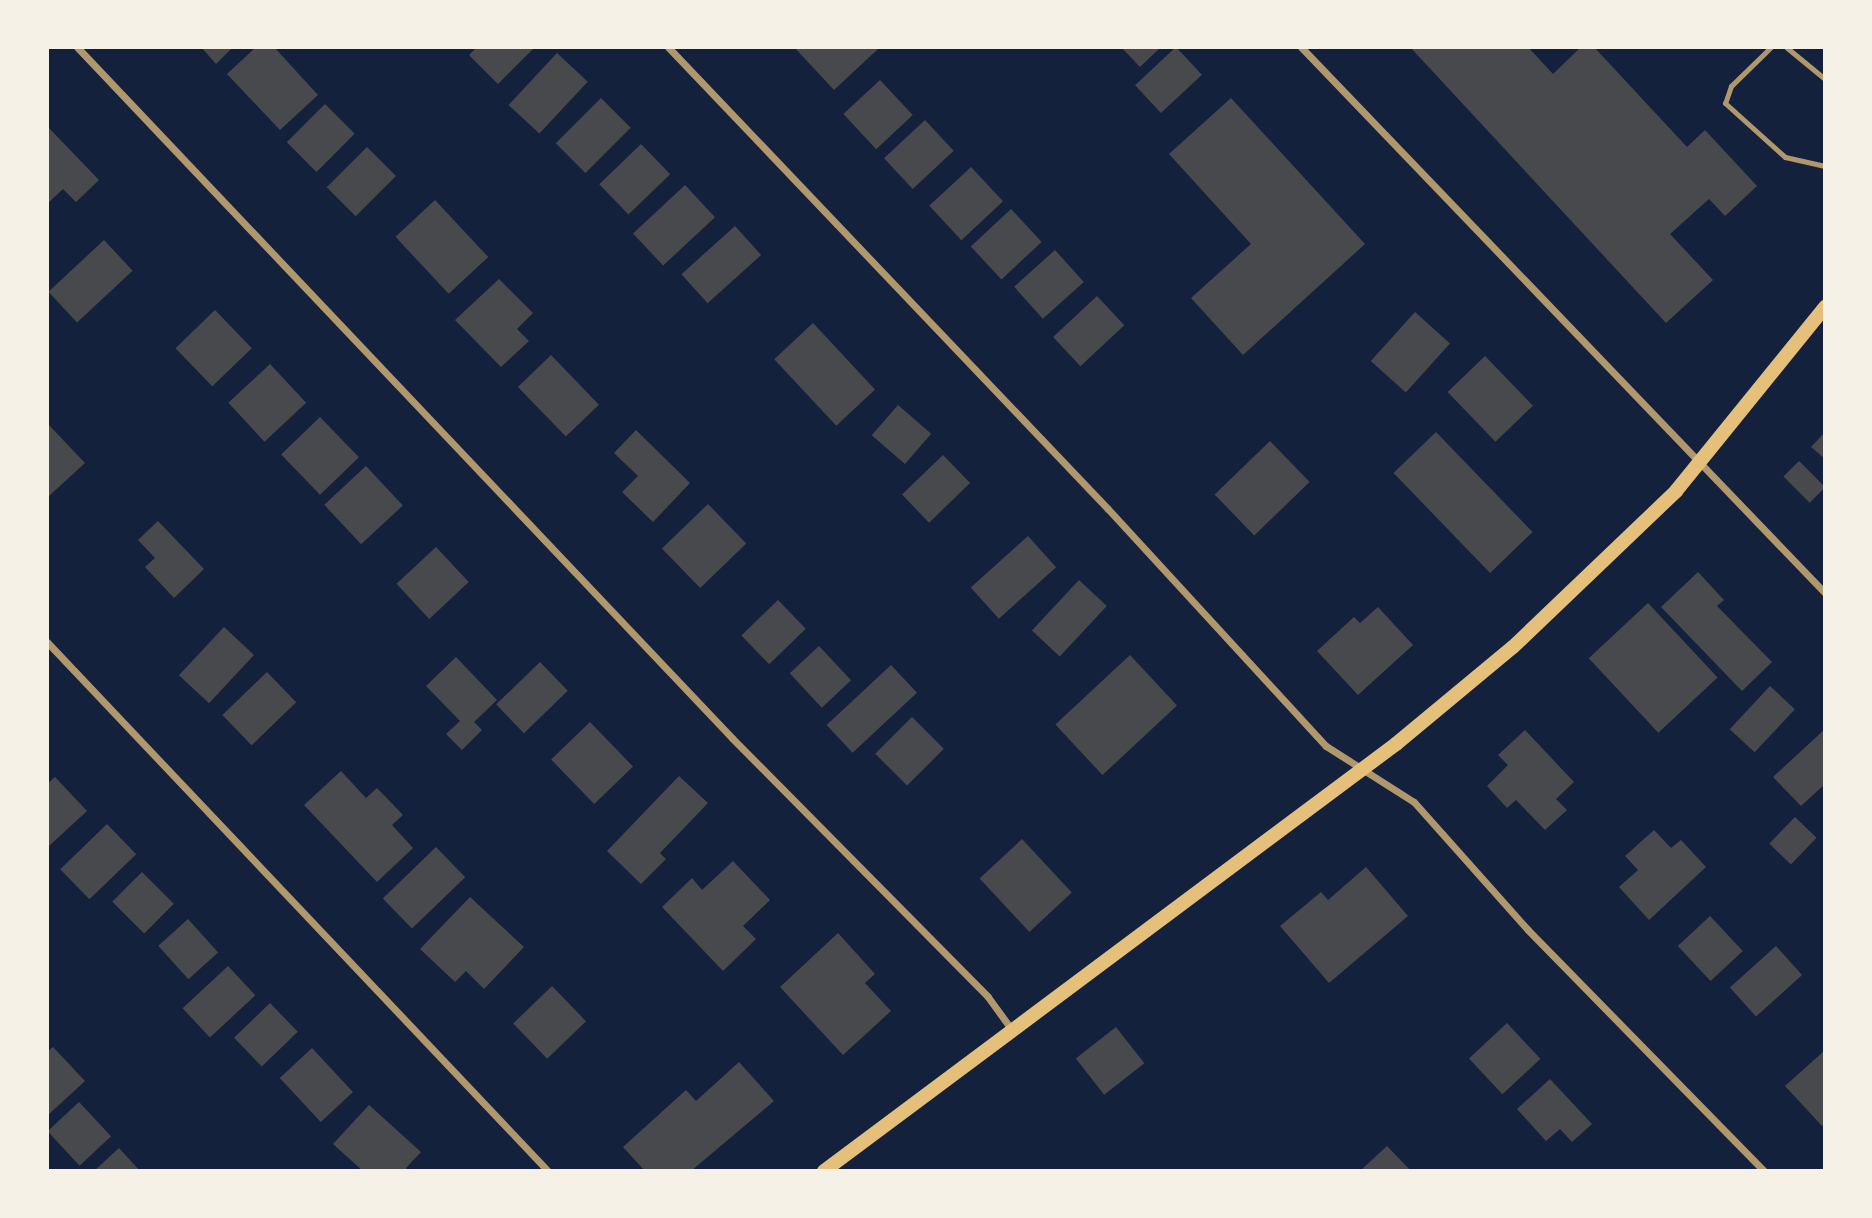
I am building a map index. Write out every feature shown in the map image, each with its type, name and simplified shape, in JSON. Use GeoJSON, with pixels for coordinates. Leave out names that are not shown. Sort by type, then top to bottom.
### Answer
{"type":"FeatureCollection","features":[{"type":"Feature","properties":{"kind":"main road"},"geometry":{"type":"LineString","coordinates":[[824,1171],[1363,770],[1564,601],[1700,463],[1825,307]]}},
{"type":"Feature","properties":{"kind":"street"},"geometry":{"type":"LineString","coordinates":[[77,47],[733,738],[988,997],[1012,1030]]}},
{"type":"Feature","properties":{"kind":"street"},"geometry":{"type":"LineString","coordinates":[[668,47],[1108,509],[1326,746],[1414,802],[1528,930],[1765,1171]]}},
{"type":"Feature","properties":{"kind":"street"},"geometry":{"type":"LineString","coordinates":[[1301,47],[1825,593]]}},
{"type":"Feature","properties":{"kind":"street"},"geometry":{"type":"LineString","coordinates":[[47,642],[548,1171]]}},
{"type":"Feature","properties":{"kind":"lane"},"geometry":{"type":"LineString","coordinates":[[1771,47],[1731,86],[1725,103],[1785,157],[1825,166]]}},
{"type":"Feature","properties":{"kind":"lane"},"geometry":{"type":"LineString","coordinates":[[1786,47],[1825,79]]}},
{"type":"Feature","properties":{"kind":"building"},"geometry":{"type":"Polygon","coordinates":[[[201,47],[233,47],[216,64],[201,47]]]}},
{"type":"Feature","properties":{"kind":"building"},"geometry":{"type":"Polygon","coordinates":[[[256,47],[274,47],[318,95],[280,130],[227,74],[256,47]]]}},
{"type":"Feature","properties":{"kind":"building"},"geometry":{"type":"Polygon","coordinates":[[[477,47],[535,47],[498,84],[469,55],[477,47]]]}},
{"type":"Feature","properties":{"kind":"building"},"geometry":{"type":"Polygon","coordinates":[[[794,47],[876,47],[878,49],[834,90],[794,47]]]}},
{"type":"Feature","properties":{"kind":"building"},"geometry":{"type":"Polygon","coordinates":[[[1121,47],[1161,47],[1140,67],[1121,47]]]}},
{"type":"Feature","properties":{"kind":"building"},"geometry":{"type":"Polygon","coordinates":[[[1176,47],[1202,75],[1161,113],[1135,85],[1176,47]]]}},
{"type":"Feature","properties":{"kind":"building"},"geometry":{"type":"Polygon","coordinates":[[[1410,47],[1528,47],[1553,74],[1581,47],[1594,47],[1687,147],[1705,130],[1757,186],[1725,216],[1709,199],[1670,234],[1713,280],[1666,323],[1410,47]]]}},
{"type":"Feature","properties":{"kind":"building"},"geometry":{"type":"Polygon","coordinates":[[[557,53],[588,82],[539,134],[509,105],[557,53]]]}},
{"type":"Feature","properties":{"kind":"building"},"geometry":{"type":"Polygon","coordinates":[[[880,80],[913,115],[876,149],[843,114],[880,80]]]}},
{"type":"Feature","properties":{"kind":"building"},"geometry":{"type":"Polygon","coordinates":[[[601,98],[631,128],[585,173],[556,143],[601,98]]]}},
{"type":"Feature","properties":{"kind":"building"},"geometry":{"type":"Polygon","coordinates":[[[1231,98],[1365,244],[1243,355],[1191,298],[1251,244],[1169,154],[1231,98]]]}},
{"type":"Feature","properties":{"kind":"building"},"geometry":{"type":"Polygon","coordinates":[[[325,104],[355,134],[317,172],[287,142],[325,104]]]}},
{"type":"Feature","properties":{"kind":"building"},"geometry":{"type":"Polygon","coordinates":[[[925,120],[954,151],[913,189],[884,158],[925,120]]]}},
{"type":"Feature","properties":{"kind":"building"},"geometry":{"type":"Polygon","coordinates":[[[47,126],[99,180],[76,202],[63,189],[47,204],[47,126]]]}},
{"type":"Feature","properties":{"kind":"building"},"geometry":{"type":"Polygon","coordinates":[[[641,144],[670,174],[628,215],[599,184],[641,144]]]}},
{"type":"Feature","properties":{"kind":"building"},"geometry":{"type":"Polygon","coordinates":[[[367,147],[396,176],[356,216],[327,187],[367,147]]]}},
{"type":"Feature","properties":{"kind":"building"},"geometry":{"type":"Polygon","coordinates":[[[971,167],[1003,201],[961,240],[929,206],[971,167]]]}},
{"type":"Feature","properties":{"kind":"building"},"geometry":{"type":"Polygon","coordinates":[[[685,185],[715,217],[663,266],[633,233],[685,185]]]}},
{"type":"Feature","properties":{"kind":"building"},"geometry":{"type":"Polygon","coordinates":[[[435,200],[488,257],[449,294],[396,237],[435,200]]]}},
{"type":"Feature","properties":{"kind":"building"},"geometry":{"type":"Polygon","coordinates":[[[1011,209],[1042,242],[1001,279],[971,247],[1011,209]]]}},
{"type":"Feature","properties":{"kind":"building"},"geometry":{"type":"Polygon","coordinates":[[[735,226],[761,255],[708,303],[681,274],[735,226]]]}},
{"type":"Feature","properties":{"kind":"building"},"geometry":{"type":"Polygon","coordinates":[[[104,240],[133,271],[77,323],[48,292],[104,240]]]}},
{"type":"Feature","properties":{"kind":"building"},"geometry":{"type":"Polygon","coordinates":[[[1055,250],[1084,282],[1043,319],[1014,287],[1055,250]]]}},
{"type":"Feature","properties":{"kind":"building"},"geometry":{"type":"Polygon","coordinates":[[[499,279],[533,313],[517,329],[529,341],[501,367],[455,320],[499,279]]]}},
{"type":"Feature","properties":{"kind":"building"},"geometry":{"type":"Polygon","coordinates":[[[1097,296],[1124,325],[1080,366],[1053,337],[1097,296]]]}},
{"type":"Feature","properties":{"kind":"building"},"geometry":{"type":"Polygon","coordinates":[[[215,310],[252,348],[212,386],[175,348],[215,310]]]}},
{"type":"Feature","properties":{"kind":"building"},"geometry":{"type":"Polygon","coordinates":[[[1415,312],[1450,343],[1406,392],[1371,361],[1415,312]]]}},
{"type":"Feature","properties":{"kind":"building"},"geometry":{"type":"Polygon","coordinates":[[[813,323],[875,390],[836,426],[774,359],[813,323]]]}},
{"type":"Feature","properties":{"kind":"building"},"geometry":{"type":"Polygon","coordinates":[[[551,355],[599,405],[566,437],[518,387],[551,355]]]}},
{"type":"Feature","properties":{"kind":"building"},"geometry":{"type":"Polygon","coordinates":[[[1485,356],[1533,406],[1496,442],[1448,392],[1485,356]]]}},
{"type":"Feature","properties":{"kind":"building"},"geometry":{"type":"Polygon","coordinates":[[[270,364],[306,403],[264,442],[228,403],[270,364]]]}},
{"type":"Feature","properties":{"kind":"building"},"geometry":{"type":"Polygon","coordinates":[[[898,405],[931,434],[905,464],[872,435],[898,405]]]}},
{"type":"Feature","properties":{"kind":"building"},"geometry":{"type":"Polygon","coordinates":[[[320,417],[359,457],[320,495],[281,455],[320,417]]]}},
{"type":"Feature","properties":{"kind":"building"},"geometry":{"type":"Polygon","coordinates":[[[47,423],[85,463],[49,496],[47,494],[47,423]]]}},
{"type":"Feature","properties":{"kind":"building"},"geometry":{"type":"Polygon","coordinates":[[[636,430],[690,483],[653,522],[622,492],[638,476],[614,453],[636,430]]]}},
{"type":"Feature","properties":{"kind":"building"},"geometry":{"type":"Polygon","coordinates":[[[1436,432],[1533,532],[1490,573],[1394,473],[1436,432]]]}},
{"type":"Feature","properties":{"kind":"building"},"geometry":{"type":"Polygon","coordinates":[[[1825,432],[1825,459],[1811,447],[1825,432]]]}},
{"type":"Feature","properties":{"kind":"building"},"geometry":{"type":"Polygon","coordinates":[[[1270,441],[1310,482],[1254,535],[1215,494],[1270,441]]]}},
{"type":"Feature","properties":{"kind":"building"},"geometry":{"type":"Polygon","coordinates":[[[943,455],[970,483],[929,523],[902,495],[943,455]]]}},
{"type":"Feature","properties":{"kind":"building"},"geometry":{"type":"Polygon","coordinates":[[[1799,461],[1825,487],[1810,503],[1783,477],[1799,461]]]}},
{"type":"Feature","properties":{"kind":"building"},"geometry":{"type":"Polygon","coordinates":[[[366,466],[403,505],[361,544],[324,505],[366,466]]]}},
{"type":"Feature","properties":{"kind":"building"},"geometry":{"type":"Polygon","coordinates":[[[708,504],[746,544],[700,588],[662,548],[708,504]]]}},
{"type":"Feature","properties":{"kind":"building"},"geometry":{"type":"Polygon","coordinates":[[[158,521],[204,569],[174,598],[145,567],[155,558],[138,540],[158,521]]]}},
{"type":"Feature","properties":{"kind":"building"},"geometry":{"type":"Polygon","coordinates":[[[1028,536],[1056,567],[999,619],[971,588],[1028,536]]]}},
{"type":"Feature","properties":{"kind":"building"},"geometry":{"type":"Polygon","coordinates":[[[436,547],[469,582],[429,619],[397,584],[436,547]]]}},
{"type":"Feature","properties":{"kind":"building"},"geometry":{"type":"Polygon","coordinates":[[[1698,572],[1724,600],[1717,606],[1772,662],[1742,691],[1661,607],[1698,572]]]}},
{"type":"Feature","properties":{"kind":"building"},"geometry":{"type":"Polygon","coordinates":[[[1079,580],[1107,606],[1060,656],[1032,630],[1079,580]]]}},
{"type":"Feature","properties":{"kind":"building"},"geometry":{"type":"Polygon","coordinates":[[[778,600],[806,629],[769,664],[741,635],[778,600]]]}},
{"type":"Feature","properties":{"kind":"building"},"geometry":{"type":"Polygon","coordinates":[[[1648,603],[1718,678],[1658,733],[1589,658],[1648,603]]]}},
{"type":"Feature","properties":{"kind":"building"},"geometry":{"type":"Polygon","coordinates":[[[1378,607],[1413,645],[1358,695],[1317,651],[1354,617],[1360,623],[1378,607]]]}},
{"type":"Feature","properties":{"kind":"building"},"geometry":{"type":"Polygon","coordinates":[[[224,627],[254,655],[209,703],[179,675],[224,627]]]}},
{"type":"Feature","properties":{"kind":"building"},"geometry":{"type":"Polygon","coordinates":[[[819,646],[851,680],[822,708],[790,673],[819,646]]]}},
{"type":"Feature","properties":{"kind":"building"},"geometry":{"type":"Polygon","coordinates":[[[1130,655],[1177,705],[1102,775],[1055,725],[1130,655]]]}},
{"type":"Feature","properties":{"kind":"building"},"geometry":{"type":"Polygon","coordinates":[[[456,657],[497,700],[474,722],[482,730],[462,750],[446,734],[460,721],[426,686],[456,657]]]}},
{"type":"Feature","properties":{"kind":"building"},"geometry":{"type":"Polygon","coordinates":[[[540,662],[568,691],[524,733],[496,704],[540,662]]]}},
{"type":"Feature","properties":{"kind":"building"},"geometry":{"type":"Polygon","coordinates":[[[891,665],[917,693],[853,753],[827,725],[891,665]]]}},
{"type":"Feature","properties":{"kind":"building"},"geometry":{"type":"Polygon","coordinates":[[[267,672],[296,702],[252,745],[222,715],[267,672]]]}},
{"type":"Feature","properties":{"kind":"building"},"geometry":{"type":"Polygon","coordinates":[[[1770,686],[1795,709],[1755,752],[1730,729],[1770,686]]]}},
{"type":"Feature","properties":{"kind":"building"},"geometry":{"type":"Polygon","coordinates":[[[912,717],[944,749],[907,786],[875,754],[912,717]]]}},
{"type":"Feature","properties":{"kind":"building"},"geometry":{"type":"Polygon","coordinates":[[[590,722],[633,767],[594,804],[551,760],[590,722]]]}},
{"type":"Feature","properties":{"kind":"building"},"geometry":{"type":"Polygon","coordinates":[[[1825,729],[1825,784],[1801,806],[1773,777],[1825,729]]]}},
{"type":"Feature","properties":{"kind":"building"},"geometry":{"type":"Polygon","coordinates":[[[1525,730],[1574,782],[1556,799],[1567,810],[1545,830],[1516,800],[1507,808],[1487,786],[1508,765],[1498,755],[1525,730]]]}},
{"type":"Feature","properties":{"kind":"building"},"geometry":{"type":"Polygon","coordinates":[[[341,771],[366,798],[377,788],[403,815],[392,825],[413,848],[377,882],[304,805],[341,771]]]}},
{"type":"Feature","properties":{"kind":"building"},"geometry":{"type":"Polygon","coordinates":[[[679,776],[708,803],[660,853],[666,859],[641,884],[607,851],[679,776]]]}},
{"type":"Feature","properties":{"kind":"building"},"geometry":{"type":"Polygon","coordinates":[[[55,777],[87,811],[49,846],[47,784],[55,777]]]}},
{"type":"Feature","properties":{"kind":"building"},"geometry":{"type":"Polygon","coordinates":[[[1795,817],[1817,838],[1791,864],[1769,844],[1795,817]]]}},
{"type":"Feature","properties":{"kind":"building"},"geometry":{"type":"Polygon","coordinates":[[[107,824],[136,854],[89,899],[60,869],[107,824]]]}},
{"type":"Feature","properties":{"kind":"building"},"geometry":{"type":"Polygon","coordinates":[[[1654,830],[1671,848],[1681,840],[1706,867],[1649,920],[1619,887],[1638,870],[1625,856],[1654,830]]]}},
{"type":"Feature","properties":{"kind":"building"},"geometry":{"type":"Polygon","coordinates":[[[1022,839],[1072,892],[1029,932],[980,879],[1022,839]]]}},
{"type":"Feature","properties":{"kind":"building"},"geometry":{"type":"Polygon","coordinates":[[[436,847],[465,877],[412,929],[383,898],[436,847]]]}},
{"type":"Feature","properties":{"kind":"building"},"geometry":{"type":"Polygon","coordinates":[[[733,861],[770,900],[743,926],[756,939],[723,971],[662,907],[692,878],[702,890],[733,861]]]}},
{"type":"Feature","properties":{"kind":"building"},"geometry":{"type":"Polygon","coordinates":[[[1366,867],[1408,916],[1329,983],[1280,926],[1321,892],[1328,900],[1366,867]]]}},
{"type":"Feature","properties":{"kind":"building"},"geometry":{"type":"Polygon","coordinates":[[[142,872],[174,904],[144,934],[112,902],[142,872]]]}},
{"type":"Feature","properties":{"kind":"building"},"geometry":{"type":"Polygon","coordinates":[[[470,897],[524,947],[484,989],[466,971],[455,982],[420,949],[470,897]]]}},
{"type":"Feature","properties":{"kind":"building"},"geometry":{"type":"Polygon","coordinates":[[[1710,916],[1743,951],[1711,981],[1678,946],[1710,916]]]}},
{"type":"Feature","properties":{"kind":"building"},"geometry":{"type":"Polygon","coordinates":[[[188,919],[218,952],[188,979],[158,946],[188,919]]]}},
{"type":"Feature","properties":{"kind":"building"},"geometry":{"type":"Polygon","coordinates":[[[838,933],[875,974],[865,983],[891,1011],[843,1055],[780,987],[838,933]]]}},
{"type":"Feature","properties":{"kind":"building"},"geometry":{"type":"Polygon","coordinates":[[[1776,946],[1802,975],[1756,1016],[1730,987],[1776,946]]]}},
{"type":"Feature","properties":{"kind":"building"},"geometry":{"type":"Polygon","coordinates":[[[228,966],[255,995],[210,1038],[183,1008],[228,966]]]}},
{"type":"Feature","properties":{"kind":"building"},"geometry":{"type":"Polygon","coordinates":[[[552,986],[586,1021],[547,1059],[513,1024],[552,986]]]}},
{"type":"Feature","properties":{"kind":"building"},"geometry":{"type":"Polygon","coordinates":[[[270,1003],[298,1032],[262,1067],[234,1038],[270,1003]]]}},
{"type":"Feature","properties":{"kind":"building"},"geometry":{"type":"Polygon","coordinates":[[[1507,1023],[1540,1059],[1502,1094],[1469,1058],[1507,1023]]]}},
{"type":"Feature","properties":{"kind":"building"},"geometry":{"type":"Polygon","coordinates":[[[1116,1027],[1144,1063],[1104,1095],[1076,1058],[1116,1027]]]}},
{"type":"Feature","properties":{"kind":"building"},"geometry":{"type":"Polygon","coordinates":[[[53,1047],[85,1081],[47,1116],[47,1052],[53,1047]]]}},
{"type":"Feature","properties":{"kind":"building"},"geometry":{"type":"Polygon","coordinates":[[[312,1048],[353,1092],[321,1122],[280,1078],[312,1048]]]}},
{"type":"Feature","properties":{"kind":"building"},"geometry":{"type":"Polygon","coordinates":[[[1825,1050],[1825,1123],[1822,1126],[1785,1086],[1825,1050]]]}},
{"type":"Feature","properties":{"kind":"building"},"geometry":{"type":"Polygon","coordinates":[[[739,1062],[774,1101],[691,1171],[645,1171],[623,1147],[686,1090],[696,1101],[739,1062]]]}},
{"type":"Feature","properties":{"kind":"building"},"geometry":{"type":"Polygon","coordinates":[[[1550,1079],[1592,1124],[1572,1142],[1560,1129],[1546,1141],[1517,1109],[1550,1079]]]}},
{"type":"Feature","properties":{"kind":"building"},"geometry":{"type":"Polygon","coordinates":[[[79,1102],[111,1136],[80,1166],[48,1131],[79,1102]]]}},
{"type":"Feature","properties":{"kind":"building"},"geometry":{"type":"Polygon","coordinates":[[[369,1105],[421,1152],[406,1168],[409,1171],[363,1171],[333,1144],[369,1105]]]}},
{"type":"Feature","properties":{"kind":"building"},"geometry":{"type":"Polygon","coordinates":[[[1387,1146],[1411,1171],[1360,1171],[1387,1146]]]}},
{"type":"Feature","properties":{"kind":"building"},"geometry":{"type":"Polygon","coordinates":[[[119,1148],[140,1171],[94,1171],[119,1148]]]}}]}
